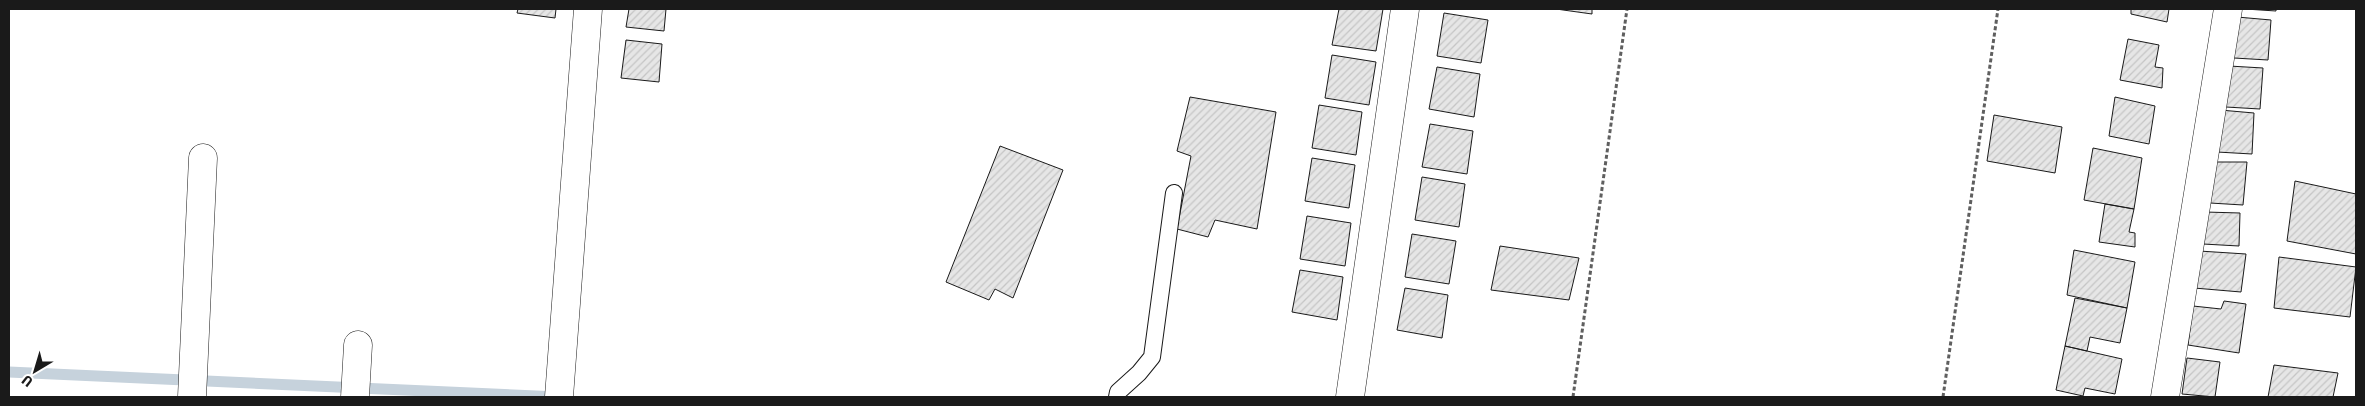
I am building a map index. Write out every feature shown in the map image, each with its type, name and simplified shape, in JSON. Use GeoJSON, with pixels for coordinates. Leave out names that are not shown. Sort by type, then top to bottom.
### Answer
{"type":"FeatureCollection","features":[{"type":"Feature","properties":{"kind":"street"},"geometry":{"type":"LineString","coordinates":[[559,397],[588,9]]}},
{"type":"Feature","properties":{"kind":"street"},"geometry":{"type":"LineString","coordinates":[[1350,397],[1406,9]]}},
{"type":"Feature","properties":{"kind":"street"},"geometry":{"type":"LineString","coordinates":[[2165,397],[2228,9]]}},
{"type":"Feature","properties":{"kind":"street"},"geometry":{"type":"LineString","coordinates":[[192,397],[204,158]]}},
{"type":"Feature","properties":{"kind":"street"},"geometry":{"type":"LineString","coordinates":[[355,397],[358,345]]}},
{"type":"Feature","properties":{"kind":"lane"},"geometry":{"type":"LineString","coordinates":[[1118,395],[1152,357],[1174,193]]}},
{"type":"Feature","properties":{"kind":"path"},"geometry":{"type":"LineString","coordinates":[[1572,397],[1627,9]]}},
{"type":"Feature","properties":{"kind":"path"},"geometry":{"type":"LineString","coordinates":[[1943,397],[1998,9]]}},
{"type":"Feature","properties":{"kind":"building"},"geometry":{"type":"Polygon","coordinates":[[[518,9],[556,9],[555,18],[517,13],[518,9]]]}},
{"type":"Feature","properties":{"kind":"building"},"geometry":{"type":"Polygon","coordinates":[[[629,9],[666,9],[664,31],[626,27],[629,9]]]}},
{"type":"Feature","properties":{"kind":"building"},"geometry":{"type":"Polygon","coordinates":[[[1339,9],[1383,9],[1376,51],[1332,45],[1339,9]]]}},
{"type":"Feature","properties":{"kind":"building"},"geometry":{"type":"Polygon","coordinates":[[[1556,9],[1592,9],[1592,14],[1556,9]]]}},
{"type":"Feature","properties":{"kind":"building"},"geometry":{"type":"Polygon","coordinates":[[[2131,9],[2169,9],[2167,22],[2131,14],[2131,9]]]}},
{"type":"Feature","properties":{"kind":"building"},"geometry":{"type":"Polygon","coordinates":[[[2245,9],[2276,9],[2276,11],[2245,9]]]}},
{"type":"Feature","properties":{"kind":"building"},"geometry":{"type":"Polygon","coordinates":[[[1444,13],[1488,20],[1481,63],[1437,56],[1444,13]]]}},
{"type":"Feature","properties":{"kind":"building"},"geometry":{"type":"Polygon","coordinates":[[[2237,17],[2271,20],[2268,60],[2234,58],[2237,17]]]}},
{"type":"Feature","properties":{"kind":"building"},"geometry":{"type":"Polygon","coordinates":[[[2128,39],[2159,45],[2155,67],[2163,68],[2162,88],[2120,80],[2128,39]]]}},
{"type":"Feature","properties":{"kind":"building"},"geometry":{"type":"Polygon","coordinates":[[[626,40],[662,44],[659,82],[621,78],[626,40]]]}},
{"type":"Feature","properties":{"kind":"building"},"geometry":{"type":"Polygon","coordinates":[[[1332,55],[1376,62],[1369,105],[1325,98],[1332,55]]]}},
{"type":"Feature","properties":{"kind":"building"},"geometry":{"type":"Polygon","coordinates":[[[2229,66],[2263,68],[2260,109],[2226,107],[2229,66]]]}},
{"type":"Feature","properties":{"kind":"building"},"geometry":{"type":"Polygon","coordinates":[[[1437,67],[1480,74],[1474,117],[1429,109],[1437,67]]]}},
{"type":"Feature","properties":{"kind":"building"},"geometry":{"type":"Polygon","coordinates":[[[1190,97],[1276,112],[1257,229],[1215,220],[1208,237],[1177,229],[1191,156],[1177,151],[1190,97]]]}},
{"type":"Feature","properties":{"kind":"building"},"geometry":{"type":"Polygon","coordinates":[[[2115,97],[2155,106],[2149,144],[2109,136],[2115,97]]]}},
{"type":"Feature","properties":{"kind":"building"},"geometry":{"type":"Polygon","coordinates":[[[1319,105],[1362,112],[1356,155],[1312,148],[1319,105]]]}},
{"type":"Feature","properties":{"kind":"building"},"geometry":{"type":"Polygon","coordinates":[[[2220,110],[2254,113],[2252,154],[2217,152],[2220,110]]]}},
{"type":"Feature","properties":{"kind":"building"},"geometry":{"type":"Polygon","coordinates":[[[1994,115],[2062,127],[2055,173],[1987,161],[1994,115]]]}},
{"type":"Feature","properties":{"kind":"building"},"geometry":{"type":"Polygon","coordinates":[[[1430,124],[1473,131],[1467,174],[1422,167],[1430,124]]]}},
{"type":"Feature","properties":{"kind":"building"},"geometry":{"type":"Polygon","coordinates":[[[1000,146],[1063,170],[1013,298],[995,289],[989,300],[946,282],[1000,146]]]}},
{"type":"Feature","properties":{"kind":"building"},"geometry":{"type":"Polygon","coordinates":[[[2093,148],[2142,158],[2134,209],[2084,200],[2093,148]]]}},
{"type":"Feature","properties":{"kind":"building"},"geometry":{"type":"Polygon","coordinates":[[[1312,158],[1355,165],[1349,208],[1305,201],[1312,158]]]}},
{"type":"Feature","properties":{"kind":"building"},"geometry":{"type":"Polygon","coordinates":[[[2212,162],[2247,162],[2243,205],[2210,203],[2212,162]]]}},
{"type":"Feature","properties":{"kind":"building"},"geometry":{"type":"Polygon","coordinates":[[[1422,177],[1465,184],[1459,227],[1415,220],[1422,177]]]}},
{"type":"Feature","properties":{"kind":"building"},"geometry":{"type":"Polygon","coordinates":[[[2295,181],[2356,194],[2356,254],[2287,241],[2295,181]]]}},
{"type":"Feature","properties":{"kind":"building"},"geometry":{"type":"Polygon","coordinates":[[[2105,204],[2134,209],[2129,232],[2135,233],[2135,247],[2099,242],[2105,204]]]}},
{"type":"Feature","properties":{"kind":"building"},"geometry":{"type":"Polygon","coordinates":[[[2205,212],[2240,213],[2239,246],[2203,244],[2205,212]]]}},
{"type":"Feature","properties":{"kind":"building"},"geometry":{"type":"Polygon","coordinates":[[[1307,216],[1351,223],[1345,266],[1300,259],[1307,216]]]}},
{"type":"Feature","properties":{"kind":"building"},"geometry":{"type":"Polygon","coordinates":[[[1412,234],[1456,241],[1449,284],[1405,277],[1412,234]]]}},
{"type":"Feature","properties":{"kind":"building"},"geometry":{"type":"Polygon","coordinates":[[[1500,246],[1579,258],[1569,300],[1491,290],[1500,246]]]}},
{"type":"Feature","properties":{"kind":"building"},"geometry":{"type":"Polygon","coordinates":[[[2074,250],[2135,262],[2127,308],[2067,295],[2074,250]]]}},
{"type":"Feature","properties":{"kind":"building"},"geometry":{"type":"Polygon","coordinates":[[[2199,251],[2246,254],[2241,292],[2194,288],[2199,251]]]}},
{"type":"Feature","properties":{"kind":"building"},"geometry":{"type":"Polygon","coordinates":[[[2279,257],[2356,267],[2350,317],[2274,308],[2279,257]]]}},
{"type":"Feature","properties":{"kind":"building"},"geometry":{"type":"Polygon","coordinates":[[[1300,270],[1343,277],[1337,320],[1292,312],[1300,270]]]}},
{"type":"Feature","properties":{"kind":"building"},"geometry":{"type":"Polygon","coordinates":[[[1405,288],[1448,295],[1442,338],[1397,330],[1405,288]]]}},
{"type":"Feature","properties":{"kind":"building"},"geometry":{"type":"Polygon","coordinates":[[[2075,298],[2127,308],[2120,343],[2090,337],[2087,351],[2065,346],[2075,298]]]}},
{"type":"Feature","properties":{"kind":"building"},"geometry":{"type":"Polygon","coordinates":[[[2224,301],[2246,304],[2239,353],[2188,345],[2193,306],[2221,309],[2224,301]]]}},
{"type":"Feature","properties":{"kind":"building"},"geometry":{"type":"Polygon","coordinates":[[[2065,346],[2122,359],[2115,394],[2085,388],[2083,396],[2056,390],[2065,346]]]}},
{"type":"Feature","properties":{"kind":"building"},"geometry":{"type":"Polygon","coordinates":[[[2187,358],[2220,362],[2215,397],[2182,394],[2187,358]]]}},
{"type":"Feature","properties":{"kind":"building"},"geometry":{"type":"Polygon","coordinates":[[[2274,365],[2338,373],[2333,397],[2268,397],[2274,365]]]}},
{"type":"Feature","properties":{"kind":"waterway"},"geometry":{"type":"LineString","coordinates":[[9,372],[559,397]]}}]}
